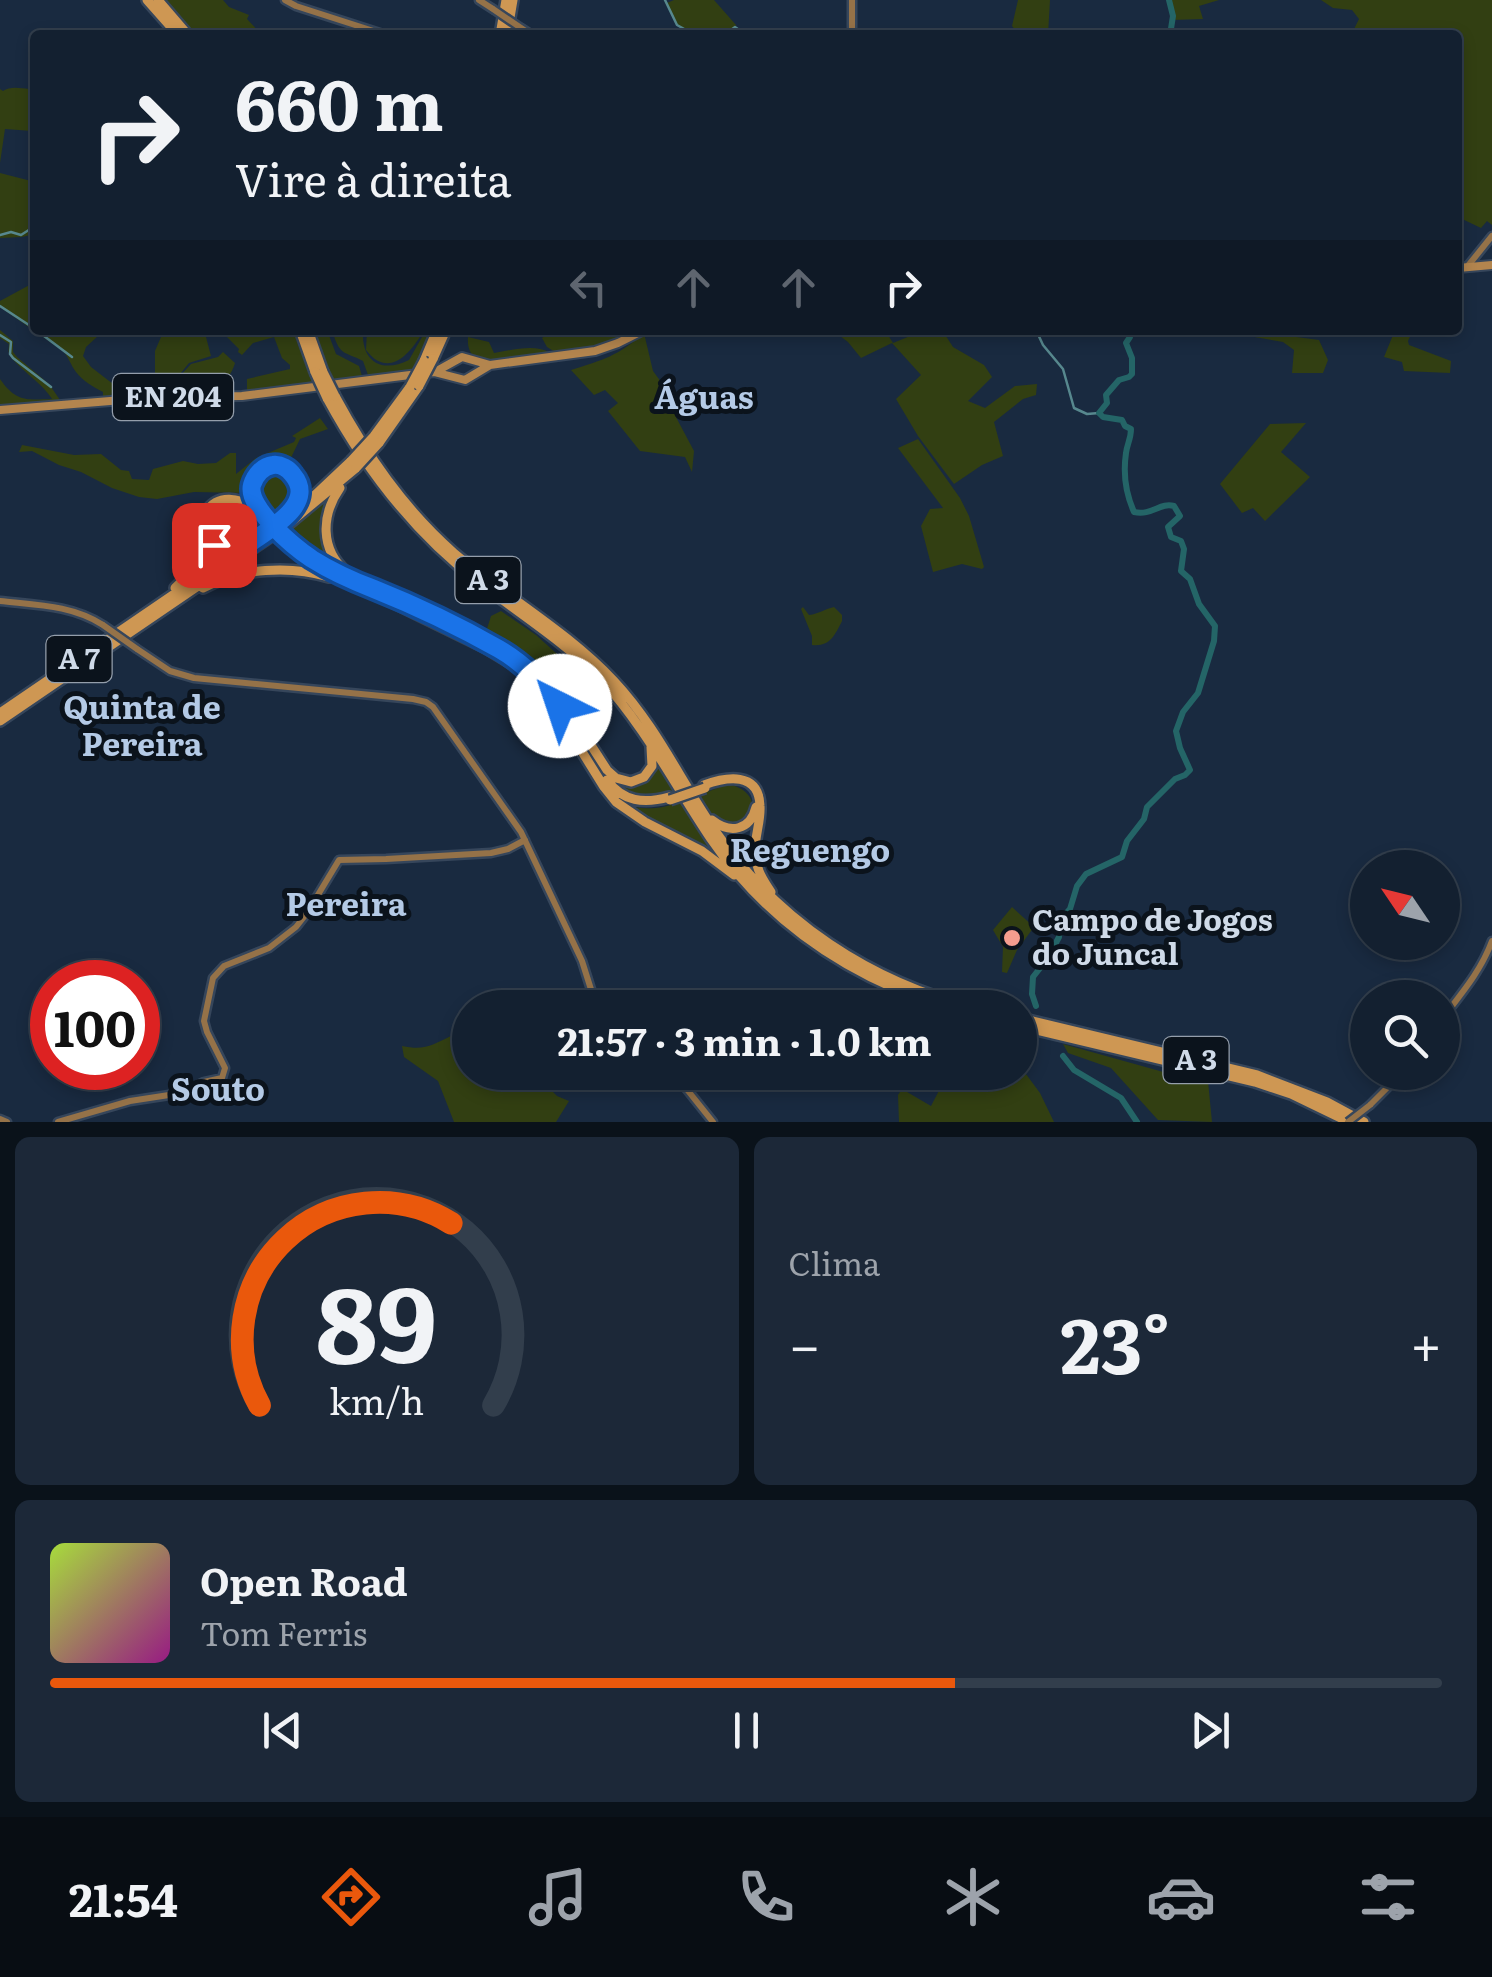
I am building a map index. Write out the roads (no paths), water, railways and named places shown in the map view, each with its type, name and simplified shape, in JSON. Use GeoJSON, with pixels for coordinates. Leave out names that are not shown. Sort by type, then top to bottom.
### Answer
{"type":"FeatureCollection","features":[{"type":"Feature","properties":{"kind":"highway"},"geometry":{"type":"LineString","coordinates":[[147,0],[174,30]]}},
{"type":"Feature","properties":{"kind":"highway"},"geometry":{"type":"LineString","coordinates":[[158,0],[184,30]]}},
{"type":"Feature","properties":{"kind":"highway"},"geometry":{"type":"LineString","coordinates":[[505,30],[510,0]]}},
{"type":"Feature","properties":{"kind":"highway","name":"A 3"},"geometry":{"type":"LineString","coordinates":[[302,335],[370,470],[417,528],[479,583],[582,661],[618,698],[650,740],[710,837],[752,889],[789,925],[843,963],[898,990]]}},
{"type":"Feature","properties":{"kind":"highway","name":"A 3"},"geometry":{"type":"LineString","coordinates":[[309,335],[319,372]]}},
{"type":"Feature","properties":{"kind":"highway","name":"A 7"},"geometry":{"type":"LineString","coordinates":[[429,360],[436,335]]}},
{"type":"Feature","properties":{"kind":"highway","name":"A 7"},"geometry":{"type":"LineString","coordinates":[[0,722],[299,516],[376,440],[443,335]]}},
{"type":"Feature","properties":{"kind":"highway","name":"A 3"},"geometry":{"type":"LineString","coordinates":[[331,397],[376,466],[423,523],[484,577],[567,638],[624,692],[660,740],[702,811],[756,883],[820,939],[880,975],[917,990]]}},
{"type":"Feature","properties":{"kind":"highway"},"geometry":{"type":"LineString","coordinates":[[354,464],[330,504],[325,530],[336,560],[370,590]]}},
{"type":"Feature","properties":{"kind":"highway","name":"A 7"},"geometry":{"type":"LineString","coordinates":[[0,713],[250,543],[354,464]]}},
{"type":"Feature","properties":{"kind":"highway"},"geometry":{"type":"LineString","coordinates":[[262,518],[253,500],[252,486],[261,470],[272,465],[288,470],[298,484],[298,498],[288,516]]}},
{"type":"Feature","properties":{"kind":"highway","name":"A 7"},"geometry":{"type":"LineString","coordinates":[[158,605],[187,574],[202,522],[212,506],[225,499],[238,499],[250,504],[262,518]]}},
{"type":"Feature","properties":{"kind":"highway"},"geometry":{"type":"LineString","coordinates":[[250,543],[228,550],[218,547],[207,534],[207,520],[214,510],[229,503],[244,506],[314,564],[491,645],[531,672],[569,711],[616,778],[631,782],[644,777],[653,758],[650,740]]}},
{"type":"Feature","properties":{"kind":"highway"},"geometry":{"type":"LineString","coordinates":[[178,599],[225,579],[259,571],[311,572],[370,590],[486,648],[519,668],[548,697],[616,802],[702,852],[752,889]]}},
{"type":"Feature","properties":{"kind":"highway"},"geometry":{"type":"LineString","coordinates":[[531,672],[560,706],[613,788],[625,797],[646,802],[670,798]]}},
{"type":"Feature","properties":{"kind":"highway"},"geometry":{"type":"LineString","coordinates":[[592,768],[615,796],[648,805],[734,778],[746,781],[755,790],[760,804],[756,863],[778,902]]}},
{"type":"Feature","properties":{"kind":"highway"},"geometry":{"type":"LineString","coordinates":[[702,811],[722,828],[736,830],[749,822],[756,809],[754,794],[739,782],[704,786]]}},
{"type":"Feature","properties":{"kind":"highway","name":"A 3"},"geometry":{"type":"LineString","coordinates":[[1037,1022],[1257,1075],[1310,1094],[1364,1122]]}},
{"type":"Feature","properties":{"kind":"highway","name":"A 3"},"geometry":{"type":"LineString","coordinates":[[1037,1030],[1255,1082],[1291,1094],[1349,1122]]}},
{"type":"Feature","properties":{"kind":"main road"},"geometry":{"type":"LineString","coordinates":[[1462,268],[1492,265]]}},
{"type":"Feature","properties":{"kind":"main road"},"geometry":{"type":"LineString","coordinates":[[473,374],[490,365],[595,351],[635,335]]}},
{"type":"Feature","properties":{"kind":"main road","name":"EN 204"},"geometry":{"type":"LineString","coordinates":[[434,372],[462,357],[470,359]]}},
{"type":"Feature","properties":{"kind":"main road"},"geometry":{"type":"LineString","coordinates":[[470,359],[490,365]]}},
{"type":"Feature","properties":{"kind":"main road"},"geometry":{"type":"LineString","coordinates":[[470,359],[475,367],[473,374]]}},
{"type":"Feature","properties":{"kind":"main road"},"geometry":{"type":"LineString","coordinates":[[454,362],[454,376]]}},
{"type":"Feature","properties":{"kind":"main road","name":"EN 204"},"geometry":{"type":"LineString","coordinates":[[0,408],[234,397],[434,372],[465,380],[473,374]]}},
{"type":"Feature","properties":{"kind":"street"},"geometry":{"type":"LineString","coordinates":[[285,0],[372,30]]}},
{"type":"Feature","properties":{"kind":"street"},"geometry":{"type":"LineString","coordinates":[[479,0],[524,30]]}},
{"type":"Feature","properties":{"kind":"street"},"geometry":{"type":"LineString","coordinates":[[852,0],[852,30]]}},
{"type":"Feature","properties":{"kind":"street"},"geometry":{"type":"LineString","coordinates":[[1462,268],[1492,236]]}},
{"type":"Feature","properties":{"kind":"street"},"geometry":{"type":"LineString","coordinates":[[0,601],[82,613],[181,676],[426,702],[455,736],[521,832],[582,961],[590,990]]}},
{"type":"Feature","properties":{"kind":"street"},"geometry":{"type":"LineString","coordinates":[[58,1122],[125,1102],[182,1094],[204,1082],[218,1080],[225,1068],[204,1021],[213,978],[224,966],[270,948],[296,927],[339,860],[492,853],[525,840]]}},
{"type":"Feature","properties":{"kind":"street"},"geometry":{"type":"LineString","coordinates":[[1460,995],[1484,962],[1492,941]]}},
{"type":"Feature","properties":{"kind":"street"},"geometry":{"type":"LineString","coordinates":[[687,1090],[712,1122]]}},
{"type":"Feature","properties":{"kind":"street"},"geometry":{"type":"LineString","coordinates":[[1349,1122],[1388,1090]]}},
{"type":"Feature","properties":{"kind":"waterway"},"geometry":{"type":"LineString","coordinates":[[665,0],[677,25],[686,30]]}},
{"type":"Feature","properties":{"kind":"waterway"},"geometry":{"type":"LineString","coordinates":[[1169,0],[1173,16],[1171,30]]}},
{"type":"Feature","properties":{"kind":"waterway"},"geometry":{"type":"LineString","coordinates":[[731,30],[739,30]]}},
{"type":"Feature","properties":{"kind":"waterway"},"geometry":{"type":"LineString","coordinates":[[0,235],[21,235],[30,229]]}},
{"type":"Feature","properties":{"kind":"waterway"},"geometry":{"type":"LineString","coordinates":[[0,306],[30,326]]}},
{"type":"Feature","properties":{"kind":"waterway"},"geometry":{"type":"LineString","coordinates":[[0,335],[11,342],[13,358],[51,387]]}},
{"type":"Feature","properties":{"kind":"waterway"},"geometry":{"type":"LineString","coordinates":[[43,335],[72,357]]}},
{"type":"Feature","properties":{"kind":"waterway"},"geometry":{"type":"LineString","coordinates":[[1038,335],[1063,369],[1074,408],[1087,414],[1099,413]]}},
{"type":"Feature","properties":{"kind":"waterway"},"geometry":{"type":"LineString","coordinates":[[1032,990],[1033,977],[1059,937],[1061,919],[1070,909],[1077,886],[1086,874],[1122,857],[1147,807],[1190,770],[1176,731],[1183,712],[1198,693],[1214,641],[1215,626],[1199,604],[1190,579],[1181,571],[1181,541],[1171,537],[1168,527],[1180,516],[1169,505],[1134,512],[1125,476],[1131,429],[1122,420],[1099,413],[1107,403],[1106,395],[1119,380],[1132,374],[1132,358],[1126,343],[1130,335]]}},
{"type":"Feature","properties":{"kind":"waterway"},"geometry":{"type":"LineString","coordinates":[[1063,1056],[1074,1070],[1121,1098],[1137,1122]]}},
{"type":"Feature","properties":{"kind":"place","name":"Campo de Jogos do Juncal"},"geometry":{"type":"Point","coordinates":[1012,938]}},
{"type":"Feature","properties":{"kind":"district","name":"Águas"},"geometry":{"type":"Point","coordinates":[704,398]}},
{"type":"Feature","properties":{"kind":"district","name":"Quinta de Pereira"},"geometry":{"type":"Point","coordinates":[142,726]}},
{"type":"Feature","properties":{"kind":"district","name":"Reguengo"},"geometry":{"type":"Point","coordinates":[810,851]}},
{"type":"Feature","properties":{"kind":"district","name":"Pereira"},"geometry":{"type":"Point","coordinates":[346,905]}},
{"type":"Feature","properties":{"kind":"district","name":"Souto"},"geometry":{"type":"Point","coordinates":[218,1090]}}]}
